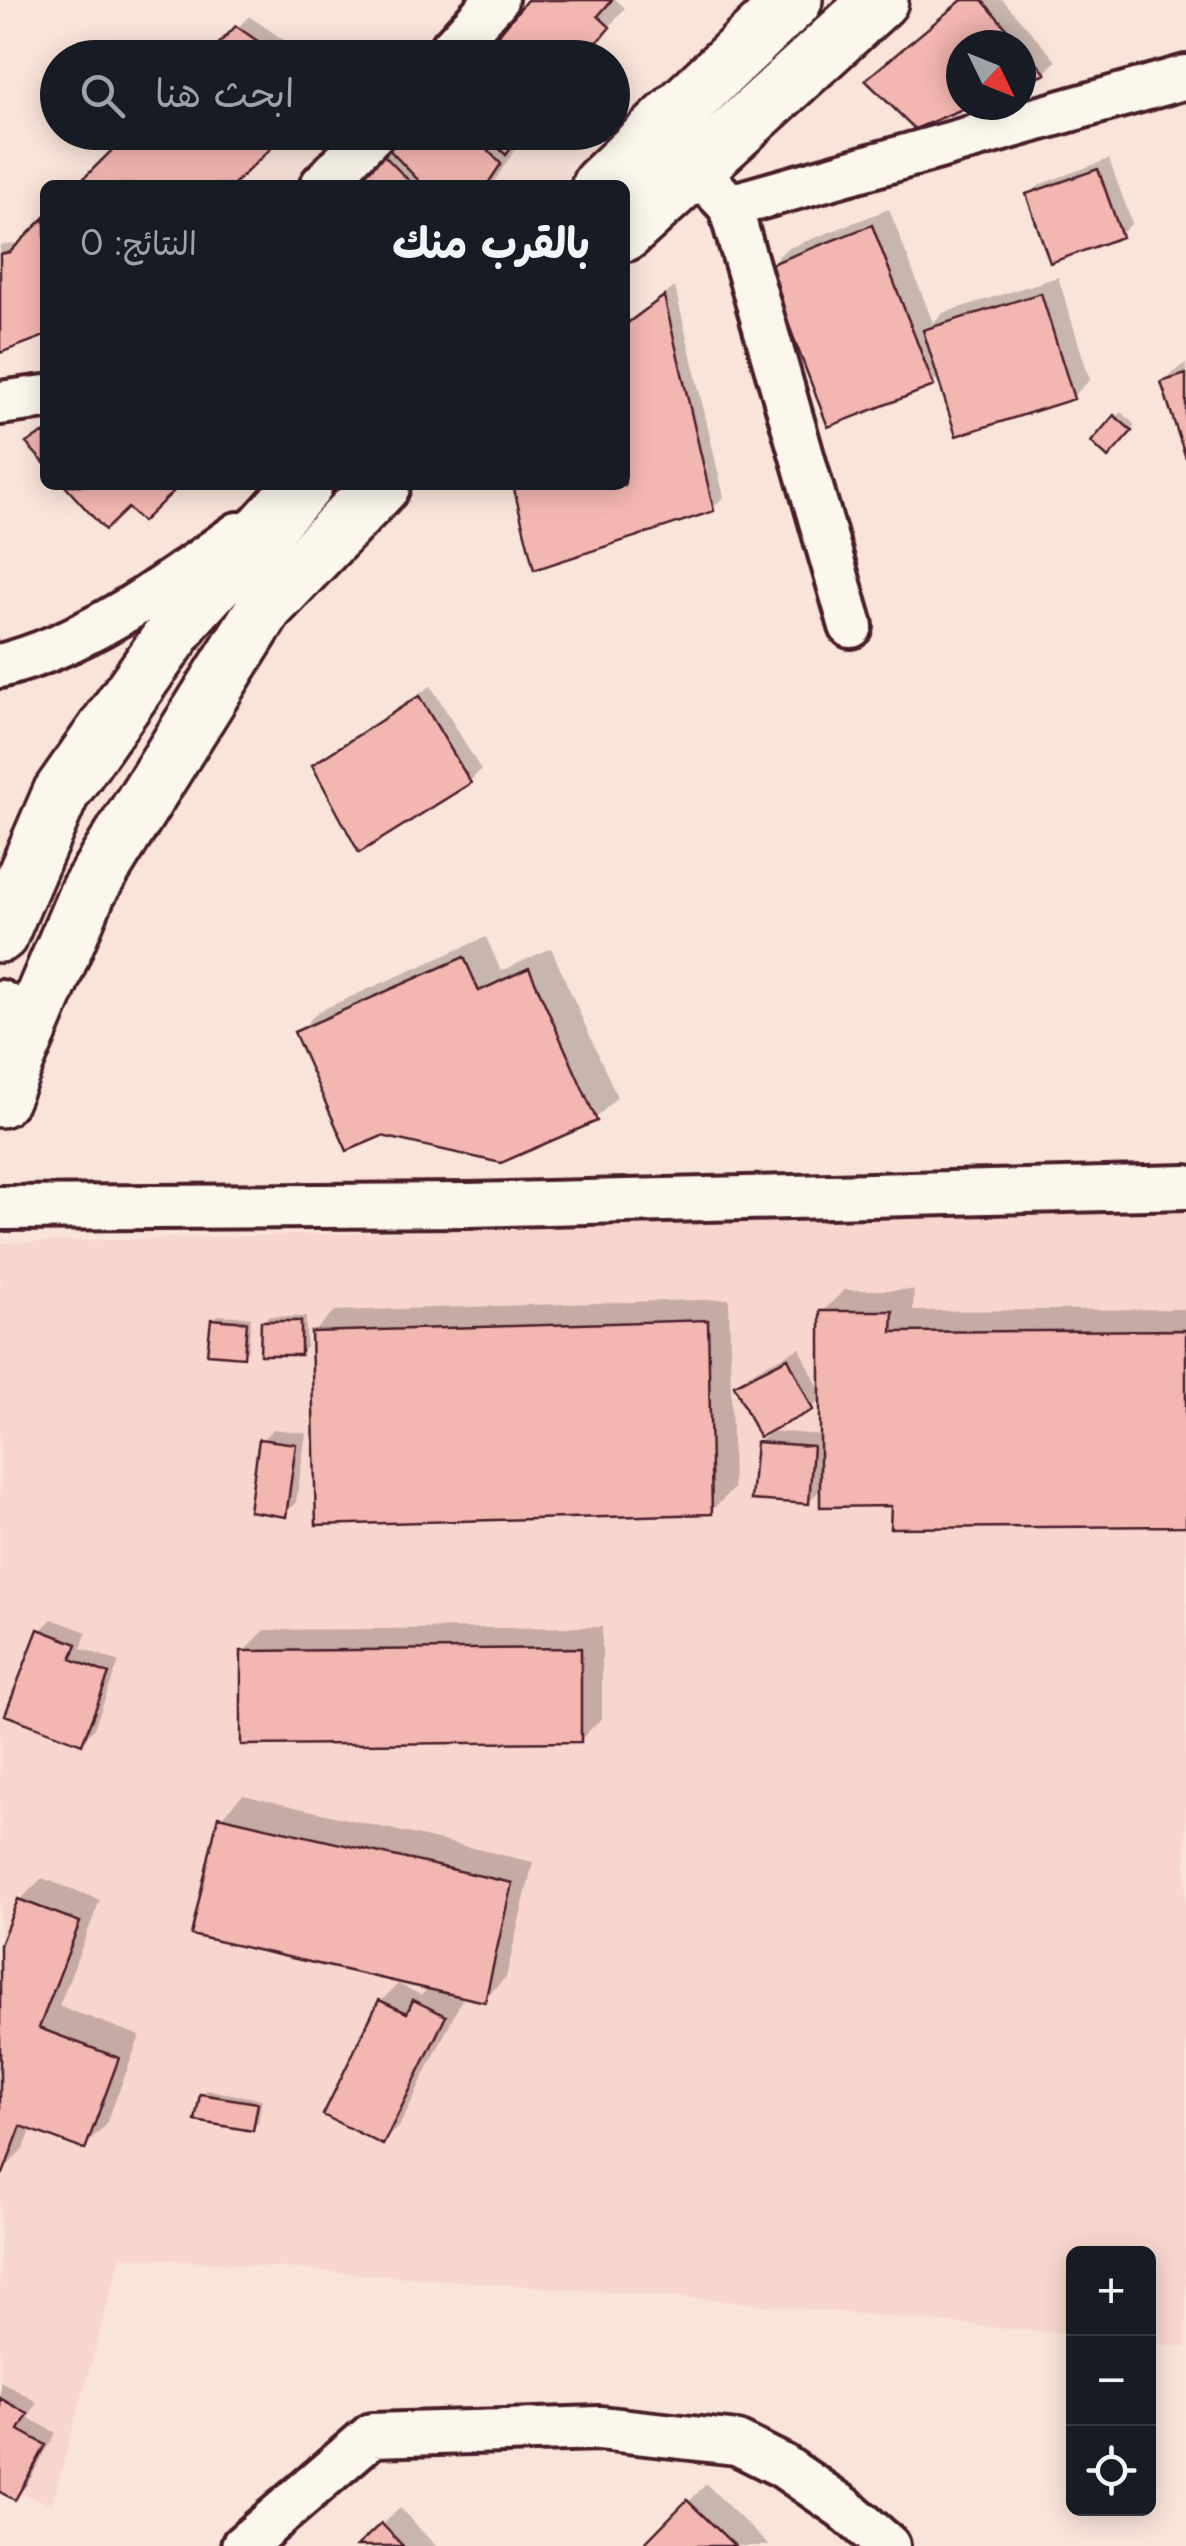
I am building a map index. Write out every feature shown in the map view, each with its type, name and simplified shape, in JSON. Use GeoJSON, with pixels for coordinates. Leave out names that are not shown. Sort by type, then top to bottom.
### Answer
{"type":"FeatureCollection","features":[{"type":"Feature","properties":{"kind":"main road"},"geometry":{"type":"LineString","coordinates":[[661,127],[754,0]]}},
{"type":"Feature","properties":{"kind":"main road"},"geometry":{"type":"LineString","coordinates":[[605,180],[794,0]]}},
{"type":"Feature","properties":{"kind":"main road"},"geometry":{"type":"LineString","coordinates":[[630,230],[712,187],[880,0]]}},
{"type":"Feature","properties":{"kind":"main road"},"geometry":{"type":"LineString","coordinates":[[0,934],[61,794],[186,615],[299,490]]}},
{"type":"Feature","properties":{"kind":"main road"},"geometry":{"type":"LineString","coordinates":[[0,1100],[29,998],[88,891],[265,607],[377,490]]}},
{"type":"Feature","properties":{"kind":"street"},"geometry":{"type":"LineString","coordinates":[[459,40],[496,0]]}},
{"type":"Feature","properties":{"kind":"street"},"geometry":{"type":"LineString","coordinates":[[852,626],[712,187],[1186,78]]}},
{"type":"Feature","properties":{"kind":"street"},"geometry":{"type":"LineString","coordinates":[[327,180],[356,150]]}},
{"type":"Feature","properties":{"kind":"street"},"geometry":{"type":"LineString","coordinates":[[0,404],[40,398]]}},
{"type":"Feature","properties":{"kind":"street"},"geometry":{"type":"LineString","coordinates":[[0,666],[62,644],[114,617],[299,490]]}},
{"type":"Feature","properties":{"kind":"street"},"geometry":{"type":"LineString","coordinates":[[0,944],[29,998]]}},
{"type":"Feature","properties":{"kind":"street"},"geometry":{"type":"LineString","coordinates":[[0,1208],[467,1205],[1186,1187]]}},
{"type":"Feature","properties":{"kind":"street"},"geometry":{"type":"LineString","coordinates":[[243,2546],[372,2436],[600,2428],[736,2443],[783,2466],[844,2508],[888,2546]]}},
{"type":"Feature","properties":{"kind":"shaded area"},"geometry":{"type":"Polygon","coordinates":[[[1186,1210],[1186,2347],[1156,2344],[1156,2246],[1066,2246],[1066,2334],[717,2300],[121,2256],[52,2504],[0,2487],[0,1243],[1186,1210]]]}},
{"type":"Feature","properties":{"kind":"building"},"geometry":{"type":"Polygon","coordinates":[[[527,0],[612,0],[598,16],[610,27],[599,40],[495,39],[527,0]]]}},
{"type":"Feature","properties":{"kind":"building"},"geometry":{"type":"Polygon","coordinates":[[[962,0],[982,0],[1008,30],[946,30],[946,116],[915,129],[865,80],[962,0]]]}},
{"type":"Feature","properties":{"kind":"building"},"geometry":{"type":"Polygon","coordinates":[[[236,26],[256,40],[222,40],[236,26]]]}},
{"type":"Feature","properties":{"kind":"building"},"geometry":{"type":"Polygon","coordinates":[[[1036,62],[1046,74],[1036,78],[1036,62]]]}},
{"type":"Feature","properties":{"kind":"building"},"geometry":{"type":"Polygon","coordinates":[[[112,150],[269,150],[238,180],[82,180],[112,150]]]}},
{"type":"Feature","properties":{"kind":"building"},"geometry":{"type":"Polygon","coordinates":[[[369,150],[379,150],[408,180],[338,180],[369,150]]]}},
{"type":"Feature","properties":{"kind":"building"},"geometry":{"type":"Polygon","coordinates":[[[390,150],[487,150],[501,164],[490,180],[418,180],[390,150]]]}},
{"type":"Feature","properties":{"kind":"building"},"geometry":{"type":"Polygon","coordinates":[[[1098,169],[1122,237],[1050,263],[1026,194],[1098,169]]]}},
{"type":"Feature","properties":{"kind":"building"},"geometry":{"type":"Polygon","coordinates":[[[40,222],[40,338],[0,353],[0,254],[10,252],[40,222]]]}},
{"type":"Feature","properties":{"kind":"building"},"geometry":{"type":"Polygon","coordinates":[[[872,225],[934,386],[828,427],[766,266],[872,225]]]}},
{"type":"Feature","properties":{"kind":"building"},"geometry":{"type":"Polygon","coordinates":[[[1041,293],[1074,399],[956,436],[923,330],[1041,293]]]}},
{"type":"Feature","properties":{"kind":"building"},"geometry":{"type":"Polygon","coordinates":[[[664,296],[714,511],[534,570],[514,490],[630,490],[630,321],[664,296]]]}},
{"type":"Feature","properties":{"kind":"building"},"geometry":{"type":"Polygon","coordinates":[[[1186,374],[1186,458],[1161,382],[1186,374]]]}},
{"type":"Feature","properties":{"kind":"building"},"geometry":{"type":"Polygon","coordinates":[[[1114,415],[1132,431],[1108,458],[1091,442],[1114,415]]]}},
{"type":"Feature","properties":{"kind":"building"},"geometry":{"type":"Polygon","coordinates":[[[40,435],[40,458],[26,443],[40,435]]]}},
{"type":"Feature","properties":{"kind":"building"},"geometry":{"type":"Polygon","coordinates":[[[69,490],[174,491],[142,522],[128,508],[105,530],[69,490]]]}},
{"type":"Feature","properties":{"kind":"building"},"geometry":{"type":"Polygon","coordinates":[[[419,696],[471,783],[359,853],[312,765],[419,696]]]}},
{"type":"Feature","properties":{"kind":"building"},"geometry":{"type":"Polygon","coordinates":[[[464,957],[479,991],[529,968],[597,1121],[501,1163],[382,1136],[347,1151],[294,1032],[464,957]]]}},
{"type":"Feature","properties":{"kind":"building"},"geometry":{"type":"Polygon","coordinates":[[[820,1311],[893,1311],[892,1332],[1186,1330],[1186,1526],[890,1528],[891,1506],[820,1507],[820,1311]]]}},
{"type":"Feature","properties":{"kind":"building"},"geometry":{"type":"Polygon","coordinates":[[[211,1319],[247,1322],[244,1357],[207,1354],[211,1319]]]}},
{"type":"Feature","properties":{"kind":"building"},"geometry":{"type":"Polygon","coordinates":[[[708,1320],[712,1514],[316,1525],[311,1332],[708,1320]]]}},
{"type":"Feature","properties":{"kind":"building"},"geometry":{"type":"Polygon","coordinates":[[[261,1321],[301,1321],[301,1355],[260,1355],[261,1321]]]}},
{"type":"Feature","properties":{"kind":"building"},"geometry":{"type":"Polygon","coordinates":[[[788,1358],[813,1410],[759,1437],[734,1385],[788,1358]]]}},
{"type":"Feature","properties":{"kind":"building"},"geometry":{"type":"Polygon","coordinates":[[[259,1439],[296,1444],[286,1517],[249,1511],[259,1439]]]}},
{"type":"Feature","properties":{"kind":"building"},"geometry":{"type":"Polygon","coordinates":[[[756,1442],[813,1446],[809,1504],[751,1500],[756,1442]]]}},
{"type":"Feature","properties":{"kind":"building"},"geometry":{"type":"Polygon","coordinates":[[[38,1629],[77,1644],[71,1659],[109,1674],[82,1744],[5,1715],[38,1629]]]}},
{"type":"Feature","properties":{"kind":"building"},"geometry":{"type":"Polygon","coordinates":[[[581,1648],[581,1742],[241,1745],[241,1651],[581,1648]]]}},
{"type":"Feature","properties":{"kind":"building"},"geometry":{"type":"Polygon","coordinates":[[[218,1816],[512,1883],[485,2002],[191,1935],[218,1816]]]}},
{"type":"Feature","properties":{"kind":"building"},"geometry":{"type":"Polygon","coordinates":[[[18,1899],[80,1922],[39,2028],[119,2058],[85,2150],[21,2126],[3,2174],[0,1945],[18,1899]]]}},
{"type":"Feature","properties":{"kind":"building"},"geometry":{"type":"Polygon","coordinates":[[[379,2000],[407,2013],[413,2000],[446,2016],[383,2145],[323,2115],[379,2000]]]}},
{"type":"Feature","properties":{"kind":"building"},"geometry":{"type":"Polygon","coordinates":[[[200,2094],[258,2103],[253,2131],[195,2121],[200,2094]]]}},
{"type":"Feature","properties":{"kind":"building"},"geometry":{"type":"Polygon","coordinates":[[[0,2398],[28,2414],[19,2430],[46,2445],[15,2500],[0,2492],[0,2398]]]}},
{"type":"Feature","properties":{"kind":"building"},"geometry":{"type":"Polygon","coordinates":[[[687,2500],[735,2546],[642,2546],[687,2500]]]}},
{"type":"Feature","properties":{"kind":"building"},"geometry":{"type":"Polygon","coordinates":[[[381,2523],[403,2546],[357,2546],[381,2523]]]}}]}
